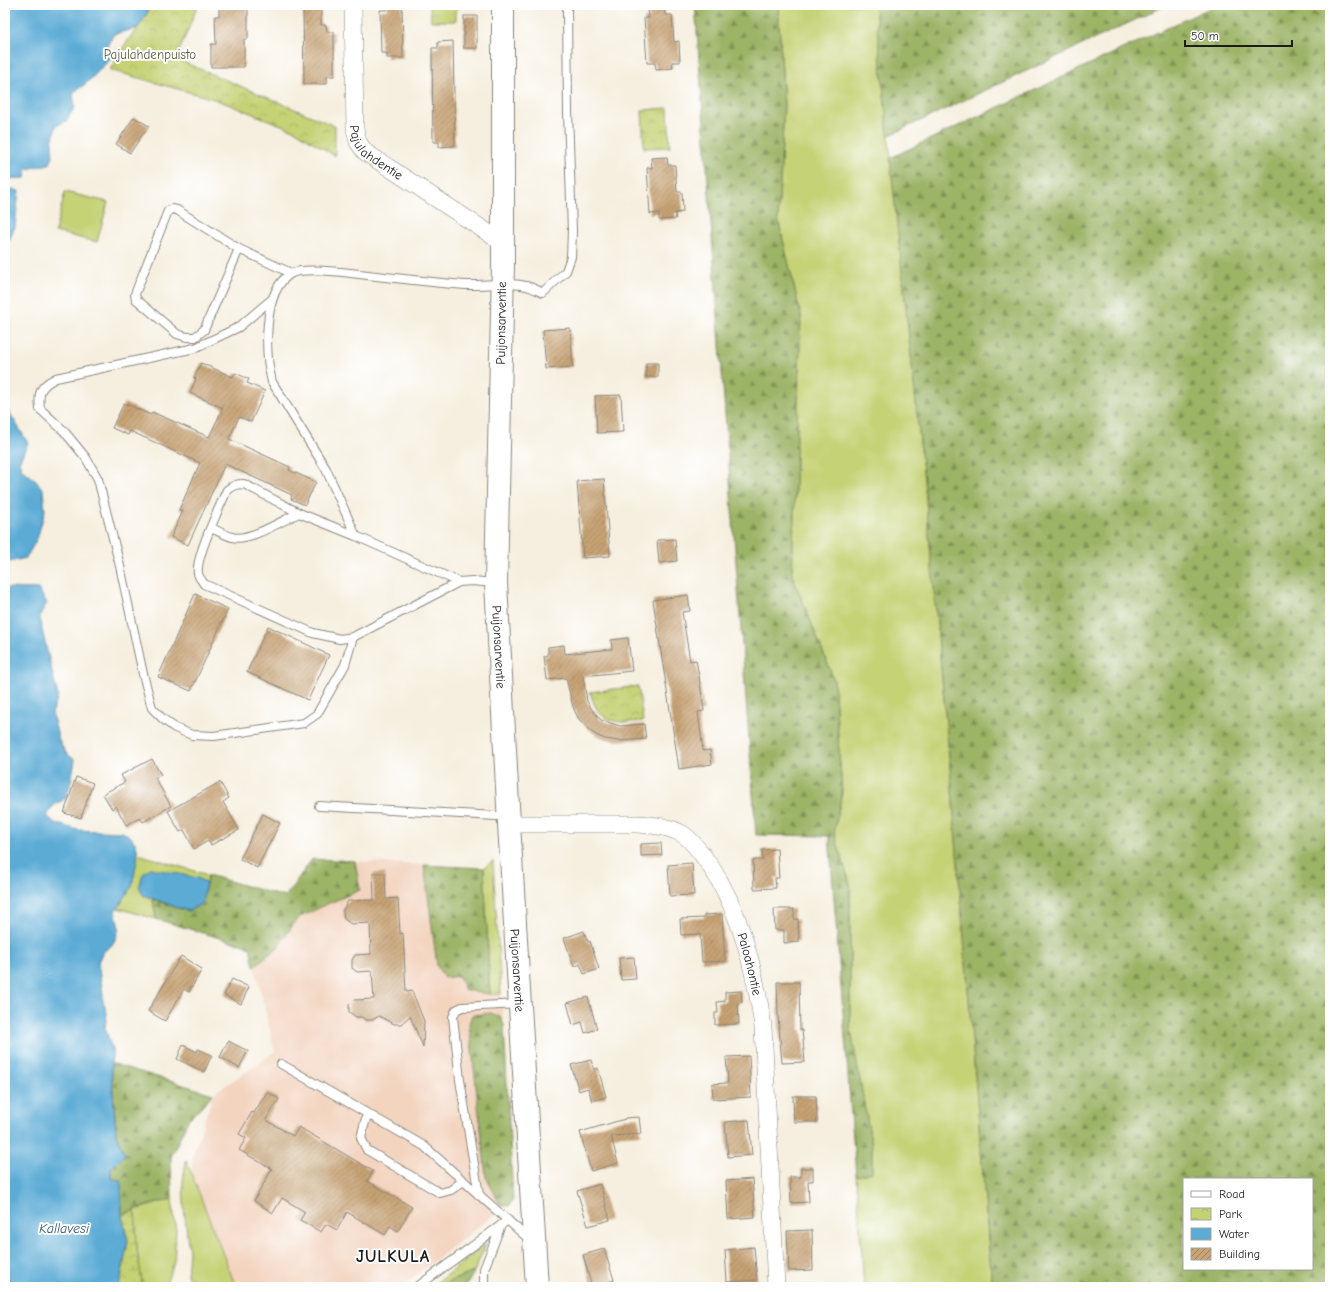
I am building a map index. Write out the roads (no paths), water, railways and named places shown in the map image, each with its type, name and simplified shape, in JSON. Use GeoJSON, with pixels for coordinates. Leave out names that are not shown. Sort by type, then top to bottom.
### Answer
{"type":"FeatureCollection","features":[{"type":"Feature","properties":{"kind":"main road","name":"Puijonsarventie"},"geometry":{"type":"LineString","coordinates":[[503,5],[503,243],[496,583],[502,820],[520,1004],[536,1244],[537,1287]]}},
{"type":"Feature","properties":{"kind":"street","name":"Pajulahdentie"},"geometry":{"type":"LineString","coordinates":[[353,5],[355,129],[358,142],[365,152],[503,243]]}},
{"type":"Feature","properties":{"kind":"street","name":"Paloahontie"},"geometry":{"type":"LineString","coordinates":[[502,820],[637,824],[655,825],[672,829],[695,845],[718,878],[734,911],[749,956],[759,998],[763,1027],[776,1287]]}},
{"type":"Feature","properties":{"kind":"lane"},"geometry":{"type":"LineString","coordinates":[[356,536],[326,469],[272,382],[269,368],[268,326],[272,299],[282,281],[292,273],[308,270],[346,272],[466,285],[488,286],[502,284],[525,286],[543,292],[566,271],[571,257],[572,231],[568,112],[567,5]]}},
{"type":"Feature","properties":{"kind":"lane"},"geometry":{"type":"LineString","coordinates":[[239,249],[204,330],[195,337],[187,337],[178,334],[136,299],[135,294],[166,216],[172,209],[177,210],[239,249],[292,273]]}},
{"type":"Feature","properties":{"kind":"lane"},"geometry":{"type":"LineString","coordinates":[[272,299],[239,327],[195,348],[56,378],[46,383],[41,391],[39,400],[40,409],[64,431],[82,452],[93,468],[98,479],[120,566],[150,702],[152,708],[175,728],[192,735],[214,736],[304,723],[317,714],[345,665],[353,637]]}},
{"type":"Feature","properties":{"kind":"lane"},"geometry":{"type":"LineString","coordinates":[[459,582],[353,637],[340,639],[313,633],[204,584],[198,574],[197,564],[227,490],[231,486],[244,484],[299,513],[356,536],[459,582],[496,583]]}},
{"type":"Feature","properties":{"kind":"lane"},"geometry":{"type":"LineString","coordinates":[[211,528],[233,537],[245,537],[299,513]]}},
{"type":"Feature","properties":{"kind":"lane"},"geometry":{"type":"LineString","coordinates":[[319,806],[502,820]]}},
{"type":"Feature","properties":{"kind":"lane"},"geometry":{"type":"LineString","coordinates":[[479,1194],[460,1080],[453,1017],[456,1010],[462,1007],[520,1004]]}},
{"type":"Feature","properties":{"kind":"lane"},"geometry":{"type":"LineString","coordinates":[[281,1064],[424,1146],[479,1194],[504,1222],[536,1244]]}},
{"type":"Feature","properties":{"kind":"lane"},"geometry":{"type":"LineString","coordinates":[[367,1114],[361,1138],[367,1150],[440,1193],[451,1190],[464,1181]]}},
{"type":"Feature","properties":{"kind":"lane"},"geometry":{"type":"LineString","coordinates":[[417,1287],[504,1222]]}},
{"type":"Feature","properties":{"kind":"lane"},"geometry":{"type":"LineString","coordinates":[[484,1287],[484,1269],[504,1222]]}},
{"type":"Feature","properties":{"kind":"water"},"geometry":{"type":"Polygon","coordinates":[[[5,5],[144,5],[148,12],[138,28],[114,34],[108,44],[112,57],[89,81],[73,93],[75,107],[66,121],[56,126],[52,143],[53,158],[49,164],[27,169],[25,178],[5,179],[5,5]]]}},
{"type":"Feature","properties":{"kind":"water"},"geometry":{"type":"Polygon","coordinates":[[[5,187],[19,191],[15,227],[5,249],[5,187]]]}},
{"type":"Feature","properties":{"kind":"water"},"geometry":{"type":"Polygon","coordinates":[[[5,405],[28,443],[19,462],[22,470],[32,477],[43,489],[45,511],[37,539],[26,558],[5,563],[5,405]]]}},
{"type":"Feature","properties":{"kind":"water","name":"Kallavesi"},"geometry":{"type":"Polygon","coordinates":[[[5,588],[38,589],[47,603],[39,617],[58,696],[52,713],[59,741],[66,753],[75,760],[66,798],[53,806],[47,816],[55,823],[78,830],[122,832],[130,836],[136,844],[138,854],[132,886],[118,908],[115,909],[119,928],[116,938],[112,945],[103,952],[98,962],[103,1001],[107,1013],[105,1028],[113,1052],[111,1063],[116,1134],[125,1154],[111,1168],[111,1179],[121,1180],[122,1216],[128,1241],[118,1287],[5,1287],[5,588]]]}},
{"type":"Feature","properties":{"kind":"water"},"geometry":{"type":"Polygon","coordinates":[[[150,868],[198,878],[206,883],[202,903],[189,911],[143,895],[139,886],[143,874],[150,868]]]}},
{"type":"Feature","properties":{"kind":"district","name":"JULKULA"},"geometry":{"type":"Point","coordinates":[393,1256]}},
{"type":"Feature","properties":{"kind":"park label","name":"Pajulahdenpuisto"},"geometry":{"type":"Point","coordinates":[150,54]}}]}
